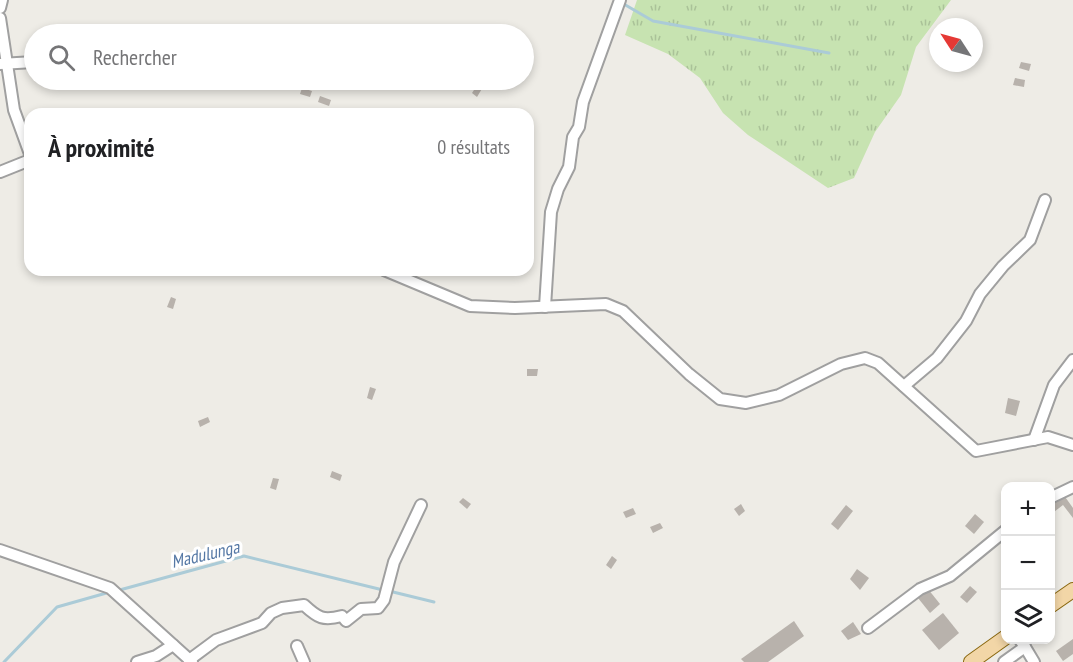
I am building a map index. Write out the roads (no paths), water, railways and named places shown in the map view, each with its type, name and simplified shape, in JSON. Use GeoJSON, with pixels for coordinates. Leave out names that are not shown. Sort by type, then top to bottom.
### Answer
{"type":"FeatureCollection","features":[{"type":"Feature","properties":{"kind":"main road"},"geometry":{"type":"LineString","coordinates":[[1055,603],[1073,590]]}},
{"type":"Feature","properties":{"kind":"main road"},"geometry":{"type":"LineString","coordinates":[[971,662],[1001,640]]}},
{"type":"Feature","properties":{"kind":"street"},"geometry":{"type":"LineString","coordinates":[[0,8],[2,0]]}},
{"type":"Feature","properties":{"kind":"street"},"geometry":{"type":"LineString","coordinates":[[545,307],[551,212],[558,189],[570,167],[573,137],[579,127],[583,102],[620,0]]}},
{"type":"Feature","properties":{"kind":"street"},"geometry":{"type":"LineString","coordinates":[[0,18],[3,64],[14,110],[24,138]]}},
{"type":"Feature","properties":{"kind":"street"},"geometry":{"type":"LineString","coordinates":[[3,64],[24,63]]}},
{"type":"Feature","properties":{"kind":"street"},"geometry":{"type":"LineString","coordinates":[[0,172],[24,162]]}},
{"type":"Feature","properties":{"kind":"street"},"geometry":{"type":"LineString","coordinates":[[904,386],[937,358],[966,321],[980,294],[1003,266],[1030,240],[1045,200]]}},
{"type":"Feature","properties":{"kind":"street"},"geometry":{"type":"LineString","coordinates":[[398,276],[470,306],[545,307],[606,304],[623,311],[689,374],[720,399],[746,403],[779,395],[841,364],[865,358],[878,363],[976,451],[1048,437],[1073,445]]}},
{"type":"Feature","properties":{"kind":"street"},"geometry":{"type":"LineString","coordinates":[[1034,440],[1041,415],[1054,385],[1073,360]]}},
{"type":"Feature","properties":{"kind":"street"},"geometry":{"type":"LineString","coordinates":[[1055,496],[1073,487]]}},
{"type":"Feature","properties":{"kind":"street"},"geometry":{"type":"LineString","coordinates":[[0,550],[110,588],[190,661],[216,640],[262,623],[271,613],[282,608],[304,605],[318,618],[327,620],[342,616],[346,621],[361,609],[378,608],[384,600],[394,562],[421,505]]}},
{"type":"Feature","properties":{"kind":"street"},"geometry":{"type":"LineString","coordinates":[[868,628],[920,589],[950,576],[1001,533]]}},
{"type":"Feature","properties":{"kind":"street"},"geometry":{"type":"LineString","coordinates":[[1004,662],[1022,644]]}},
{"type":"Feature","properties":{"kind":"street"},"geometry":{"type":"LineString","coordinates":[[1024,644],[1034,662]]}},
{"type":"Feature","properties":{"kind":"street"},"geometry":{"type":"LineString","coordinates":[[137,662],[156,656],[173,645]]}},
{"type":"Feature","properties":{"kind":"street"},"geometry":{"type":"LineString","coordinates":[[297,646],[304,662]]}},
{"type":"Feature","properties":{"kind":"waterway"},"geometry":{"type":"LineString","coordinates":[[622,3],[653,21],[829,53]]}},
{"type":"Feature","properties":{"kind":"waterway","name":"Madulunga"},"geometry":{"type":"LineString","coordinates":[[116,591],[244,556],[383,590]]}},
{"type":"Feature","properties":{"kind":"waterway","name":"Madulunga"},"geometry":{"type":"LineString","coordinates":[[389,591],[434,602]]}},
{"type":"Feature","properties":{"kind":"waterway","name":"Madulunga"},"geometry":{"type":"LineString","coordinates":[[4,662],[57,607],[110,592]]}}]}
